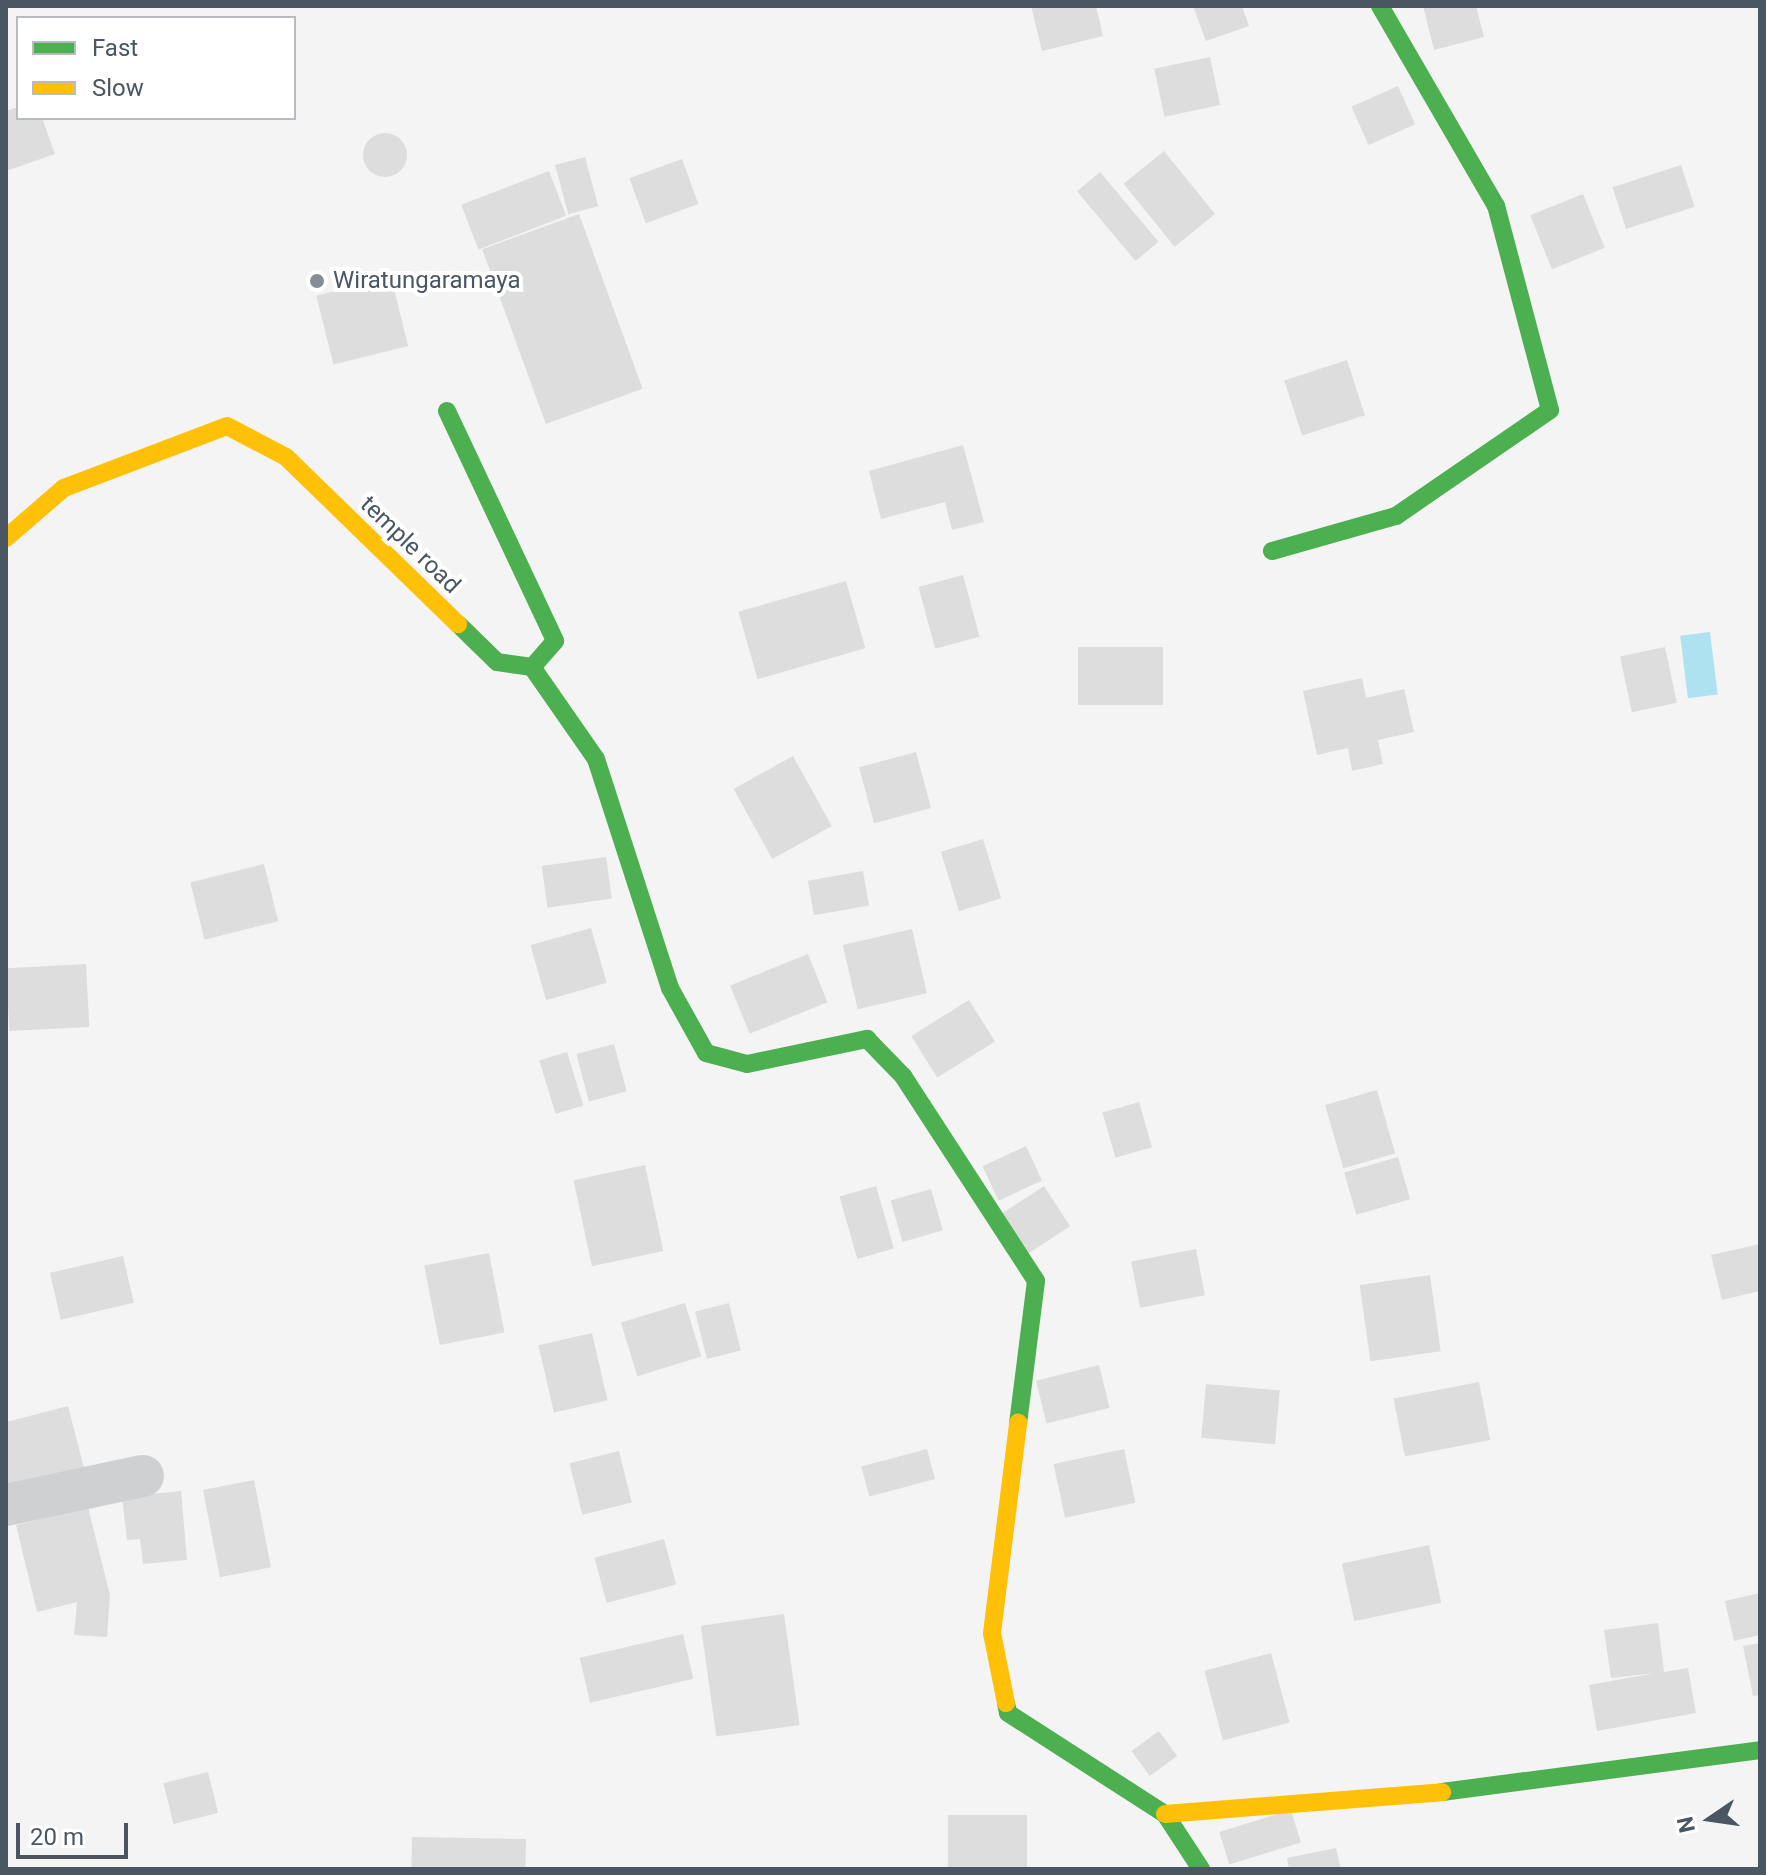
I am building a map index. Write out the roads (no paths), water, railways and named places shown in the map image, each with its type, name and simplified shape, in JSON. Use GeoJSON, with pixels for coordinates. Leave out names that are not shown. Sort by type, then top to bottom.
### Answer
{"type":"FeatureCollection","features":[{"type":"Feature","properties":{"kind":"street"},"geometry":{"type":"LineString","coordinates":[[1272,551],[1396,516],[1550,410],[1496,206],[1380,6]]}},
{"type":"Feature","properties":{"kind":"street"},"geometry":{"type":"LineString","coordinates":[[447,411],[555,641],[532,667],[596,759],[670,988],[706,1053],[747,1064],[867,1039],[903,1076],[1036,1281],[992,1633],[1008,1713],[1165,1814],[1201,1869]]}},
{"type":"Feature","properties":{"kind":"street","name":"temple road"},"geometry":{"type":"LineString","coordinates":[[6,538],[64,488],[227,426],[286,457],[497,662],[532,667]]}},
{"type":"Feature","properties":{"kind":"street"},"geometry":{"type":"LineString","coordinates":[[6,1505],[143,1476]]}},
{"type":"Feature","properties":{"kind":"street"},"geometry":{"type":"LineString","coordinates":[[1165,1814],[1356,1803],[1760,1750]]}},
{"type":"Feature","properties":{"kind":"water"},"geometry":{"type":"Polygon","coordinates":[[[1710,632],[1718,695],[1688,698],[1680,636],[1710,632]]]}},
{"type":"Feature","properties":{"kind":"place","name":"Wiratungaramaya"},"geometry":{"type":"Point","coordinates":[317,281]}}]}
